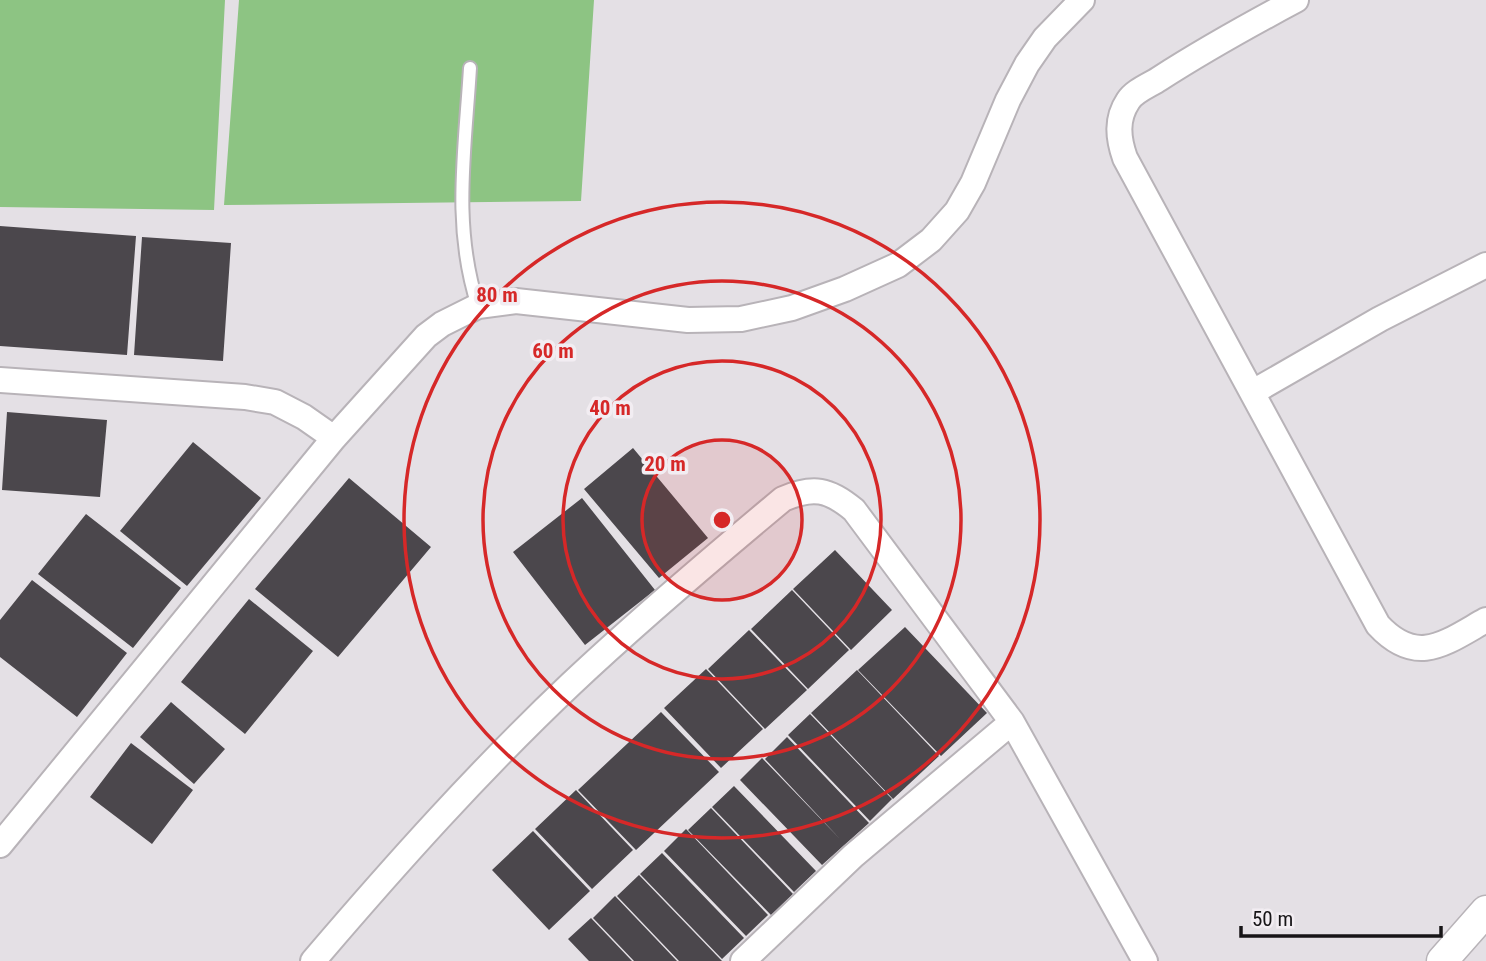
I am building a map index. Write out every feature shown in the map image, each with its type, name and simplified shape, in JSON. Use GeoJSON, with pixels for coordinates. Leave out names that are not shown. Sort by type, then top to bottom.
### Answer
{"type":"FeatureCollection","features":[{"type":"Feature","properties":{"kind":"street"},"geometry":{"type":"LineString","coordinates":[[0,845],[334,438],[426,336],[442,324],[478,306],[516,301],[688,320],[741,319],[792,308],[824,297],[898,265],[931,240],[957,211],[973,183],[1008,100],[1027,64],[1045,38],[1082,0]]}},
{"type":"Feature","properties":{"kind":"street"},"geometry":{"type":"LineString","coordinates":[[1296,0],[1216,43],[1130,97],[1122,113],[1120,143],[1125,158],[1378,625],[1390,638],[1406,646],[1424,649],[1442,645],[1486,620]]}},
{"type":"Feature","properties":{"kind":"street"},"geometry":{"type":"LineString","coordinates":[[1253,393],[1380,319],[1486,265]]}},
{"type":"Feature","properties":{"kind":"street"},"geometry":{"type":"LineString","coordinates":[[0,380],[245,397],[275,402],[304,417],[334,438]]}},
{"type":"Feature","properties":{"kind":"street"},"geometry":{"type":"LineString","coordinates":[[313,961],[374,889],[469,785],[570,685],[694,573],[783,499],[801,491],[820,491],[839,497],[854,510],[1012,722],[1145,961]]}},
{"type":"Feature","properties":{"kind":"street"},"geometry":{"type":"LineString","coordinates":[[743,961],[853,856],[1012,722]]}},
{"type":"Feature","properties":{"kind":"street"},"geometry":{"type":"LineString","coordinates":[[1442,961],[1486,911]]}},
{"type":"Feature","properties":{"kind":"lane"},"geometry":{"type":"LineString","coordinates":[[470,68],[462,229],[467,268],[478,306]]}},
{"type":"Feature","properties":{"kind":"green space"},"geometry":{"type":"Polygon","coordinates":[[[0,0],[225,0],[214,210],[0,207],[0,0]]]}},
{"type":"Feature","properties":{"kind":"green space"},"geometry":{"type":"Polygon","coordinates":[[[239,0],[594,0],[581,201],[224,205],[239,0]]]}},
{"type":"Feature","properties":{"kind":"building"},"geometry":{"type":"Polygon","coordinates":[[[0,226],[136,236],[127,355],[0,346],[0,226]]]}},
{"type":"Feature","properties":{"kind":"building"},"geometry":{"type":"Polygon","coordinates":[[[142,237],[231,243],[223,361],[134,355],[142,237]]]}},
{"type":"Feature","properties":{"kind":"building"},"geometry":{"type":"Polygon","coordinates":[[[7,412],[107,420],[100,497],[2,490],[7,412]]]}},
{"type":"Feature","properties":{"kind":"building"},"geometry":{"type":"Polygon","coordinates":[[[193,442],[261,498],[187,586],[120,531],[193,442]]]}},
{"type":"Feature","properties":{"kind":"building"},"geometry":{"type":"Polygon","coordinates":[[[633,448],[708,538],[659,578],[584,489],[633,448]]]}},
{"type":"Feature","properties":{"kind":"building"},"geometry":{"type":"Polygon","coordinates":[[[349,478],[431,547],[338,657],[255,589],[349,478]]]}},
{"type":"Feature","properties":{"kind":"building"},"geometry":{"type":"Polygon","coordinates":[[[582,498],[655,590],[585,645],[513,552],[582,498]]]}},
{"type":"Feature","properties":{"kind":"building"},"geometry":{"type":"Polygon","coordinates":[[[86,514],[181,588],[133,648],[38,574],[86,514]]]}},
{"type":"Feature","properties":{"kind":"building"},"geometry":{"type":"Polygon","coordinates":[[[835,550],[892,610],[851,650],[793,589],[835,550]]]}},
{"type":"Feature","properties":{"kind":"building"},"geometry":{"type":"Polygon","coordinates":[[[32,580],[127,653],[77,717],[0,657],[0,620],[32,580]]]}},
{"type":"Feature","properties":{"kind":"building"},"geometry":{"type":"Polygon","coordinates":[[[792,590],[849,650],[808,689],[751,629],[792,590]]]}},
{"type":"Feature","properties":{"kind":"building"},"geometry":{"type":"Polygon","coordinates":[[[249,599],[313,651],[245,734],[181,682],[249,599]]]}},
{"type":"Feature","properties":{"kind":"building"},"geometry":{"type":"Polygon","coordinates":[[[905,627],[987,713],[941,756],[858,670],[905,627]]]}},
{"type":"Feature","properties":{"kind":"building"},"geometry":{"type":"Polygon","coordinates":[[[749,630],[807,690],[765,729],[708,669],[749,630]]]}},
{"type":"Feature","properties":{"kind":"building"},"geometry":{"type":"Polygon","coordinates":[[[706,669],[763,729],[721,768],[664,708],[706,669]]]}},
{"type":"Feature","properties":{"kind":"building"},"geometry":{"type":"Polygon","coordinates":[[[857,670],[939,756],[893,799],[811,713],[857,670]]]}},
{"type":"Feature","properties":{"kind":"building"},"geometry":{"type":"Polygon","coordinates":[[[171,702],[225,749],[194,784],[140,737],[171,702]]]}},
{"type":"Feature","properties":{"kind":"building"},"geometry":{"type":"Polygon","coordinates":[[[661,712],[719,772],[636,850],[578,790],[661,712]]]}},
{"type":"Feature","properties":{"kind":"building"},"geometry":{"type":"Polygon","coordinates":[[[810,714],[892,799],[870,821],[788,735],[810,714]]]}},
{"type":"Feature","properties":{"kind":"building"},"geometry":{"type":"Polygon","coordinates":[[[787,737],[869,823],[822,865],[740,780],[762,758],[841,840],[765,759],[787,737]]]}},
{"type":"Feature","properties":{"kind":"building"},"geometry":{"type":"Polygon","coordinates":[[[131,743],[193,790],[152,844],[90,797],[131,743]]]}},
{"type":"Feature","properties":{"kind":"building"},"geometry":{"type":"Polygon","coordinates":[[[734,786],[816,871],[794,892],[712,807],[734,786]]]}},
{"type":"Feature","properties":{"kind":"building"},"geometry":{"type":"Polygon","coordinates":[[[576,790],[633,850],[592,889],[535,829],[576,790]]]}},
{"type":"Feature","properties":{"kind":"building"},"geometry":{"type":"Polygon","coordinates":[[[711,808],[793,894],[771,915],[688,830],[711,808]]]}},
{"type":"Feature","properties":{"kind":"building"},"geometry":{"type":"Polygon","coordinates":[[[686,829],[768,915],[746,936],[664,851],[686,829]]]}},
{"type":"Feature","properties":{"kind":"building"},"geometry":{"type":"Polygon","coordinates":[[[533,831],[590,891],[549,930],[492,870],[533,831]]]}},
{"type":"Feature","properties":{"kind":"building"},"geometry":{"type":"Polygon","coordinates":[[[662,853],[744,938],[722,959],[640,874],[662,853]]]}},
{"type":"Feature","properties":{"kind":"building"},"geometry":{"type":"Polygon","coordinates":[[[639,875],[722,961],[679,961],[617,896],[639,875]]]}},
{"type":"Feature","properties":{"kind":"building"},"geometry":{"type":"Polygon","coordinates":[[[615,896],[677,961],[634,961],[593,918],[615,896]]]}},
{"type":"Feature","properties":{"kind":"building"},"geometry":{"type":"Polygon","coordinates":[[[591,918],[632,961],[589,961],[568,939],[591,918]]]}}]}
